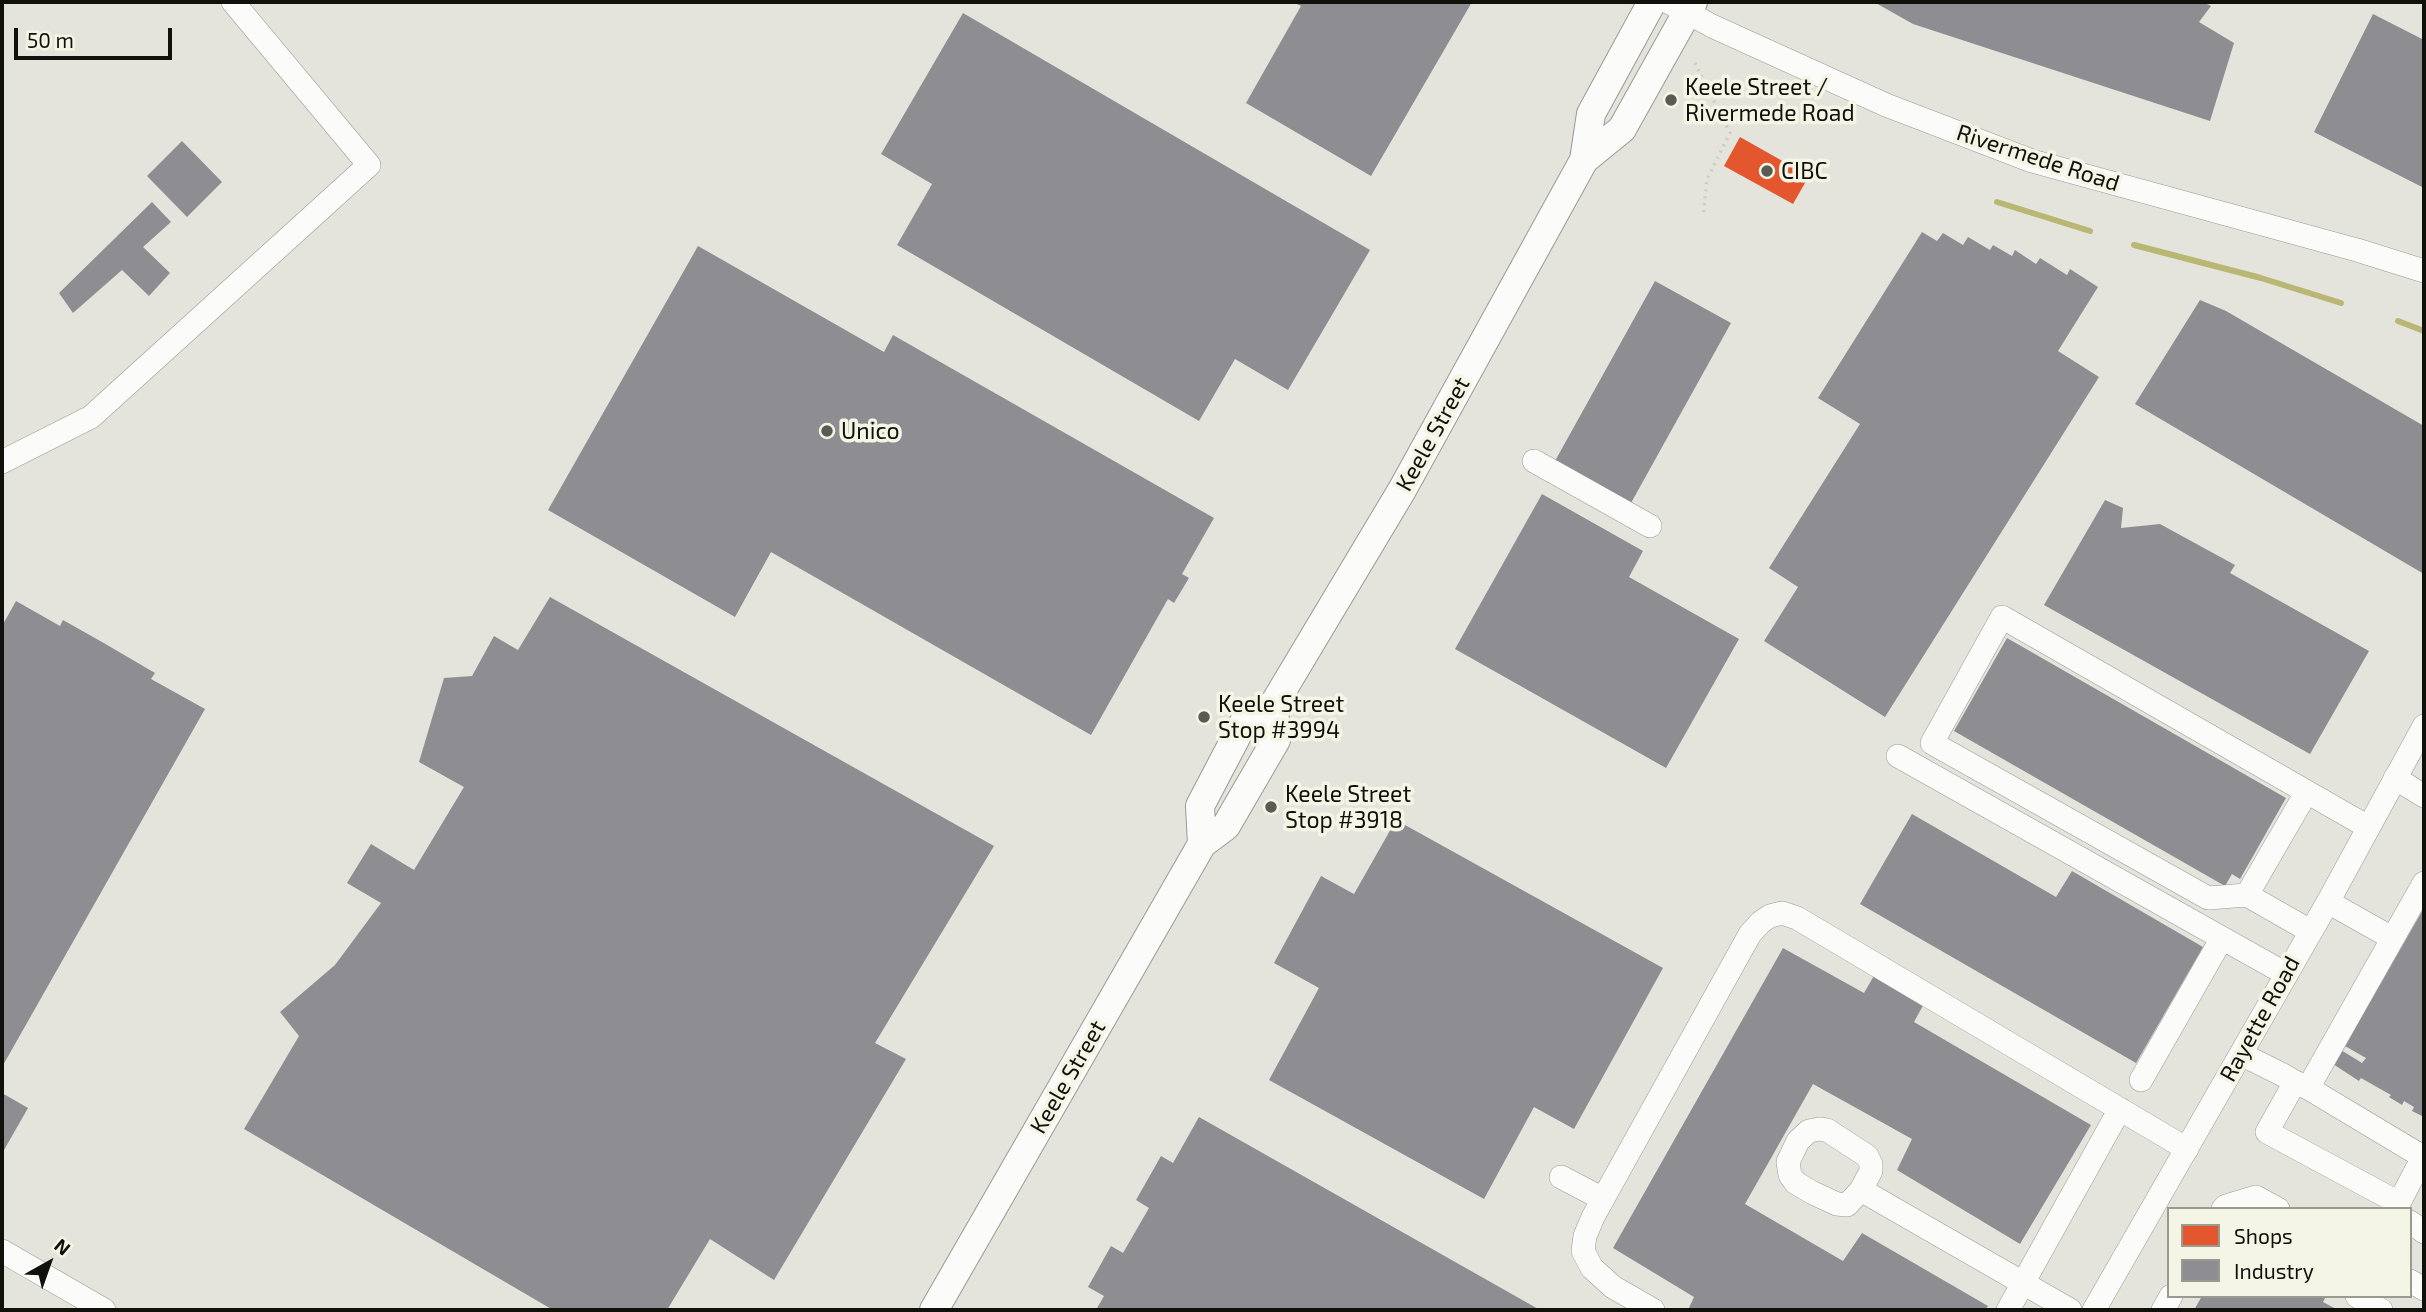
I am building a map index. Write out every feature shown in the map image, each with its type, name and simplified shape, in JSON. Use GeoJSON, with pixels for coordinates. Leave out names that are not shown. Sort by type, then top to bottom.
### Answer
{"type":"FeatureCollection","features":[{"type":"Feature","properties":{"kind":"main road","name":"Keele Street"},"geometry":{"type":"LineString","coordinates":[[934,1310],[1202,844],[1226,826],[1276,740],[1274,704],[1402,490],[1584,160],[1591,114],[1652,2]]}},
{"type":"Feature","properties":{"kind":"main road","name":"Keele Street"},"geometry":{"type":"LineString","coordinates":[[1584,160],[1622,129],[1683,5]]}},
{"type":"Feature","properties":{"kind":"street"},"geometry":{"type":"LineString","coordinates":[[2,462],[91,417],[369,165],[233,2]]}},
{"type":"Feature","properties":{"kind":"street","name":"Rivermede Road"},"geometry":{"type":"LineString","coordinates":[[1683,5],[1886,105],[2032,161],[2357,250],[2424,271]]}},
{"type":"Feature","properties":{"kind":"street"},"geometry":{"type":"LineString","coordinates":[[1534,461],[1650,526]]}},
{"type":"Feature","properties":{"kind":"street"},"geometry":{"type":"LineString","coordinates":[[2309,931],[2247,895],[2208,898],[1932,743],[2002,617],[2368,827]]}},
{"type":"Feature","properties":{"kind":"street","name":"Rayette Road"},"geometry":{"type":"LineString","coordinates":[[2094,1310],[2166,1203],[2186,1149],[2328,902],[2424,726]]}},
{"type":"Feature","properties":{"kind":"street"},"geometry":{"type":"LineString","coordinates":[[1898,756],[2286,974]]}},
{"type":"Feature","properties":{"kind":"street"},"geometry":{"type":"LineString","coordinates":[[2395,778],[2424,796]]}},
{"type":"Feature","properties":{"kind":"street"},"geometry":{"type":"LineString","coordinates":[[2247,895],[2306,793]]}},
{"type":"Feature","properties":{"kind":"street"},"geometry":{"type":"LineString","coordinates":[[2397,1207],[2267,1132],[2301,1085],[2424,883]]}},
{"type":"Feature","properties":{"kind":"street"},"geometry":{"type":"LineString","coordinates":[[2328,902],[2392,938]]}},
{"type":"Feature","properties":{"kind":"street"},"geometry":{"type":"LineString","coordinates":[[1653,1310],[1613,1287],[1592,1268],[1583,1251],[1585,1236],[1750,934],[1760,922],[1770,916],[1782,913],[1797,918],[2186,1149]]}},
{"type":"Feature","properties":{"kind":"street"},"geometry":{"type":"LineString","coordinates":[[2141,1080],[2222,938]]}},
{"type":"Feature","properties":{"kind":"street"},"geometry":{"type":"LineString","coordinates":[[2241,1054],[2301,1085],[2423,1157],[2405,1207]]}},
{"type":"Feature","properties":{"kind":"street"},"geometry":{"type":"LineString","coordinates":[[2008,1310],[2120,1109]]}},
{"type":"Feature","properties":{"kind":"street"},"geometry":{"type":"LineString","coordinates":[[1561,1177],[1603,1199]]}},
{"type":"Feature","properties":{"kind":"street"},"geometry":{"type":"LineString","coordinates":[[1861,1190],[2070,1310]]}},
{"type":"Feature","properties":{"kind":"street"},"geometry":{"type":"LineString","coordinates":[[2225,1207],[2256,1197],[2274,1207]]}},
{"type":"Feature","properties":{"kind":"street"},"geometry":{"type":"LineString","coordinates":[[2,1251],[104,1310]]}},
{"type":"Feature","properties":{"kind":"street"},"geometry":{"type":"LineString","coordinates":[[2360,1298],[2381,1310]]}},
{"type":"Feature","properties":{"kind":"path"},"geometry":{"type":"LineString","coordinates":[[1695,63],[1730,133],[1707,178],[1703,217]]}},
{"type":"Feature","properties":{"kind":"building: Shops","name":"CIBC"},"geometry":{"type":"Polygon","coordinates":[[[1740,137],[1809,176],[1793,204],[1724,166],[1740,137]]]}},
{"type":"Feature","properties":{"kind":"building: Industry"},"geometry":{"type":"Polygon","coordinates":[[[1293,2],[1472,2],[1371,176],[1246,103],[1301,6],[1293,2]]]}},
{"type":"Feature","properties":{"kind":"building: Industry"},"geometry":{"type":"Polygon","coordinates":[[[1874,2],[2203,2],[2211,6],[2199,22],[2234,43],[2210,121],[1913,24],[1874,2]]]}},
{"type":"Feature","properties":{"kind":"building: Industry"},"geometry":{"type":"Polygon","coordinates":[[[963,13],[1370,250],[1288,390],[1235,359],[1199,421],[897,245],[932,184],[881,154],[963,13]]]}},
{"type":"Feature","properties":{"kind":"building: Industry"},"geometry":{"type":"Polygon","coordinates":[[[2373,14],[2424,40],[2424,188],[2314,132],[2373,14]]]}},
{"type":"Feature","properties":{"kind":"building: Industry"},"geometry":{"type":"Polygon","coordinates":[[[182,141],[222,182],[187,217],[147,176],[182,141]]]}},
{"type":"Feature","properties":{"kind":"building: Industry"},"geometry":{"type":"Polygon","coordinates":[[[152,202],[171,222],[143,247],[170,273],[149,296],[122,270],[73,313],[59,293],[152,202]]]}},
{"type":"Feature","properties":{"kind":"building: Industry"},"geometry":{"type":"Polygon","coordinates":[[[1922,232],[1937,241],[1943,233],[1963,245],[1968,237],[1990,250],[1993,245],[2012,256],[2015,250],[2036,264],[2040,258],[2067,275],[2070,269],[2098,287],[2058,351],[2099,377],[1885,717],[1764,641],[1798,587],[1769,568],[1860,424],[1818,398],[1922,232]]]}},
{"type":"Feature","properties":{"kind":"building: Industry","name":"Unico"},"geometry":{"type":"Polygon","coordinates":[[[698,246],[884,352],[893,335],[1214,518],[1182,574],[1189,578],[1174,603],[1168,599],[1091,735],[771,552],[735,617],[548,510],[698,246]]]}},
{"type":"Feature","properties":{"kind":"building: Industry"},"geometry":{"type":"Polygon","coordinates":[[[1655,281],[1731,323],[1631,503],[1555,461],[1655,281]]]}},
{"type":"Feature","properties":{"kind":"building: Industry"},"geometry":{"type":"Polygon","coordinates":[[[2200,300],[2226,311],[2424,426],[2424,574],[2135,404],[2200,300]]]}},
{"type":"Feature","properties":{"kind":"building: Industry"},"geometry":{"type":"Polygon","coordinates":[[[1542,494],[1643,551],[1629,577],[1739,639],[1666,768],[1455,649],[1542,494]]]}},
{"type":"Feature","properties":{"kind":"building: Industry"},"geometry":{"type":"Polygon","coordinates":[[[2105,500],[2123,508],[2121,528],[2160,524],[2235,565],[2230,573],[2369,651],[2310,754],[2044,605],[2105,500]]]}},
{"type":"Feature","properties":{"kind":"building: Industry"},"geometry":{"type":"Polygon","coordinates":[[[550,597],[994,846],[875,1043],[906,1059],[774,1280],[710,1239],[667,1310],[553,1310],[244,1129],[299,1036],[280,1012],[335,965],[381,903],[347,883],[371,844],[414,870],[464,787],[419,762],[444,678],[472,676],[494,636],[518,650],[550,597]]]}},
{"type":"Feature","properties":{"kind":"building: Industry"},"geometry":{"type":"Polygon","coordinates":[[[16,601],[60,626],[63,620],[102,642],[155,673],[151,679],[205,709],[2,1067],[2,626],[16,601]]]}},
{"type":"Feature","properties":{"kind":"building: Industry"},"geometry":{"type":"Polygon","coordinates":[[[2007,638],[2286,798],[2240,879],[2232,874],[2225,886],[1954,731],[2007,638]]]}},
{"type":"Feature","properties":{"kind":"building: Industry"},"geometry":{"type":"Polygon","coordinates":[[[1912,814],[2056,897],[2072,871],[2203,947],[2136,1063],[1860,904],[1912,814]]]}},
{"type":"Feature","properties":{"kind":"building: Industry"},"geometry":{"type":"Polygon","coordinates":[[[1396,820],[1663,968],[1574,1129],[1534,1107],[1484,1199],[1269,1080],[1319,988],[1274,963],[1321,876],[1354,894],[1396,820]]]}},
{"type":"Feature","properties":{"kind":"building: Industry"},"geometry":{"type":"Polygon","coordinates":[[[2424,908],[2424,1117],[2412,1111],[2414,1107],[2404,1101],[2402,1105],[2389,1097],[2391,1095],[2361,1078],[2359,1081],[2333,1064],[2341,1050],[2362,1063],[2366,1058],[2345,1046],[2424,908]]]}},
{"type":"Feature","properties":{"kind":"building: Industry"},"geometry":{"type":"Polygon","coordinates":[[[1783,948],[1864,993],[1875,974],[1926,1000],[1914,1022],[2091,1125],[2020,1244],[1897,1170],[1912,1139],[1813,1084],[1745,1204],[1843,1261],[1862,1233],[1988,1306],[1985,1310],[1688,1310],[1694,1297],[1613,1248],[1783,948]]]}},
{"type":"Feature","properties":{"kind":"building: Industry"},"geometry":{"type":"Polygon","coordinates":[[[2,1093],[28,1108],[4,1150],[2,1149],[2,1093]]]}},
{"type":"Feature","properties":{"kind":"building: Industry"},"geometry":{"type":"Polygon","coordinates":[[[1199,1117],[1540,1310],[1096,1310],[1104,1296],[1088,1287],[1111,1246],[1123,1253],[1149,1208],[1136,1200],[1161,1156],[1173,1163],[1199,1117]]]}},
{"type":"Feature","properties":{"kind":"building: Industry"},"geometry":{"type":"Polygon","coordinates":[[[2201,1298],[2325,1298],[2323,1302],[2338,1310],[2194,1310],[2201,1298]]]}},
{"type":"Feature","properties":{"kind":"waterway"},"geometry":{"type":"LineString","coordinates":[[1997,202],[2090,231]]}},
{"type":"Feature","properties":{"kind":"waterway"},"geometry":{"type":"LineString","coordinates":[[2134,245],[2261,278],[2341,303]]}},
{"type":"Feature","properties":{"kind":"waterway"},"geometry":{"type":"LineString","coordinates":[[2398,321],[2424,331]]}},
{"type":"Feature","properties":{"kind":"place","name":"Keele Street / Rivermede Road"},"geometry":{"type":"Point","coordinates":[1671,100]}},
{"type":"Feature","properties":{"kind":"place","name":"CIBC"},"geometry":{"type":"Point","coordinates":[1767,171]}},
{"type":"Feature","properties":{"kind":"place","name":"Unico"},"geometry":{"type":"Point","coordinates":[827,431]}},
{"type":"Feature","properties":{"kind":"place","name":"Keele Street Stop #3994"},"geometry":{"type":"Point","coordinates":[1204,717]}},
{"type":"Feature","properties":{"kind":"place","name":"Keele Street Stop #3918"},"geometry":{"type":"Point","coordinates":[1271,807]}}]}
